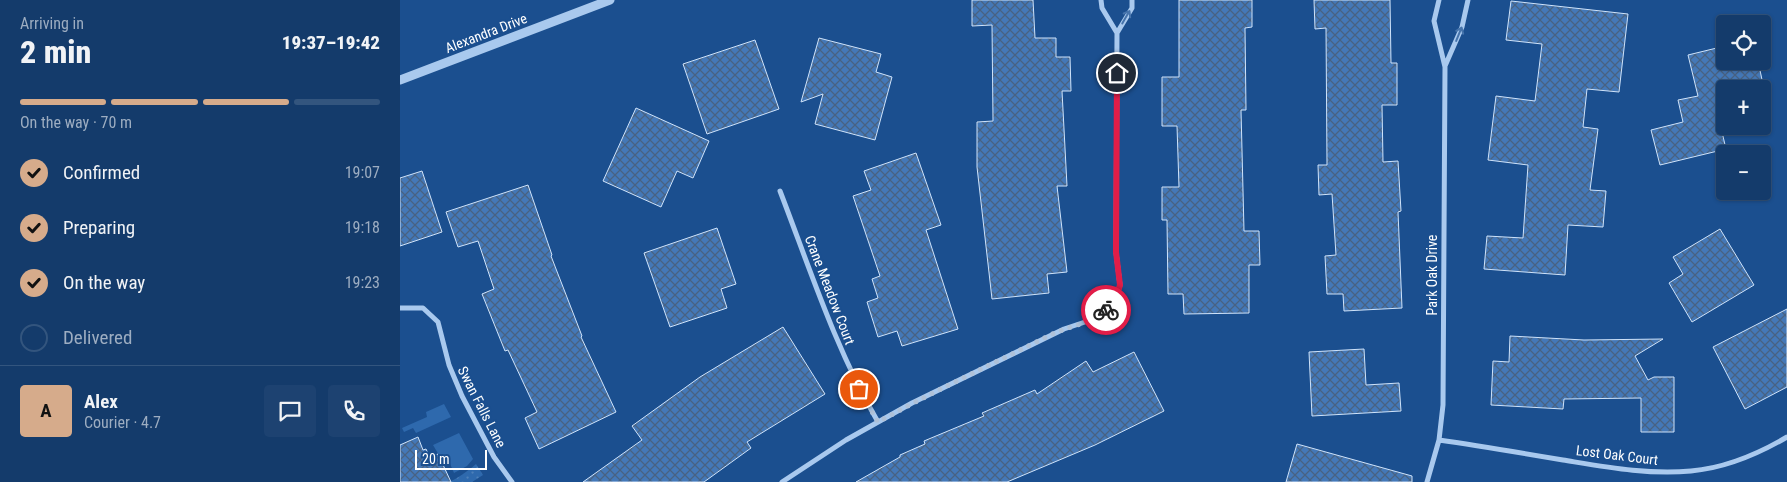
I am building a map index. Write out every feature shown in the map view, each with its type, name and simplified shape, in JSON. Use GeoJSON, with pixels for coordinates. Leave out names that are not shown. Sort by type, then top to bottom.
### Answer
{"type":"FeatureCollection","features":[{"type":"Feature","properties":{"kind":"street","name":"Alexandra Drive"},"geometry":{"type":"LineString","coordinates":[[400,80],[610,0]]}},
{"type":"Feature","properties":{"kind":"street"},"geometry":{"type":"LineString","coordinates":[[1101,0],[1102,8],[1117,33]]}},
{"type":"Feature","properties":{"kind":"street"},"geometry":{"type":"LineString","coordinates":[[782,482],[846,440],[912,403],[1064,329],[1097,318],[1114,304],[1120,285],[1116,252],[1117,33],[1132,8],[1132,0]]}},
{"type":"Feature","properties":{"kind":"street","name":"Park Oak Drive"},"geometry":{"type":"LineString","coordinates":[[1427,482],[1439,440],[1443,405],[1445,67],[1434,21],[1439,0]]}},
{"type":"Feature","properties":{"kind":"street","name":"Park Oak Drive"},"geometry":{"type":"LineString","coordinates":[[1445,67],[1462,27],[1468,0]]}},
{"type":"Feature","properties":{"kind":"street","name":"Crane Meadow Court"},"geometry":{"type":"LineString","coordinates":[[780,192],[845,359],[859,389],[878,422]]}},
{"type":"Feature","properties":{"kind":"street","name":"Swan Falls Lane"},"geometry":{"type":"LineString","coordinates":[[400,308],[423,308],[438,322],[449,365],[462,396],[494,457],[512,482]]}},
{"type":"Feature","properties":{"kind":"street","name":"Lost Oak Court"},"geometry":{"type":"LineString","coordinates":[[1439,440],[1609,468],[1646,472],[1693,471],[1731,463],[1764,451],[1787,437]]}},
{"type":"Feature","properties":{"kind":"shaded area"},"geometry":{"type":"Polygon","coordinates":[[[444,404],[451,417],[416,433],[413,428],[404,432],[402,428],[427,417],[426,412],[444,404]]]}},
{"type":"Feature","properties":{"kind":"shaded area"},"geometry":{"type":"Polygon","coordinates":[[[459,433],[473,459],[467,466],[454,473],[448,459],[443,462],[433,445],[459,433]]]}},
{"type":"Feature","properties":{"kind":"shaded area"},"geometry":{"type":"Polygon","coordinates":[[[476,464],[483,475],[472,482],[448,482],[459,477],[476,464]]]}},
{"type":"Feature","properties":{"kind":"building"},"geometry":{"type":"Polygon","coordinates":[[[972,0],[1033,0],[1035,38],[1056,38],[1056,57],[1070,57],[1071,91],[1062,91],[1067,186],[1057,186],[1067,272],[1047,274],[1049,293],[992,299],[977,167],[977,122],[993,121],[992,25],[972,26],[972,0]]]}},
{"type":"Feature","properties":{"kind":"building"},"geometry":{"type":"Polygon","coordinates":[[[1179,0],[1252,0],[1252,27],[1245,28],[1246,110],[1241,110],[1244,231],[1259,231],[1260,265],[1249,265],[1249,313],[1184,314],[1183,294],[1168,294],[1167,220],[1162,220],[1162,187],[1179,187],[1177,126],[1162,126],[1162,77],[1179,77],[1179,0]]]}},
{"type":"Feature","properties":{"kind":"building"},"geometry":{"type":"Polygon","coordinates":[[[1314,0],[1390,0],[1391,63],[1397,63],[1397,105],[1382,105],[1383,162],[1398,161],[1401,211],[1398,212],[1402,308],[1344,311],[1343,294],[1327,294],[1325,256],[1336,255],[1332,194],[1319,195],[1318,165],[1327,165],[1326,28],[1315,29],[1314,0]]]}},
{"type":"Feature","properties":{"kind":"building"},"geometry":{"type":"Polygon","coordinates":[[[1511,1],[1628,14],[1619,92],[1587,89],[1583,127],[1598,129],[1590,190],[1606,191],[1603,227],[1568,225],[1565,275],[1484,269],[1487,236],[1523,238],[1528,165],[1488,160],[1496,96],[1535,101],[1542,44],[1506,40],[1511,1]]]}},
{"type":"Feature","properties":{"kind":"building"},"geometry":{"type":"Polygon","coordinates":[[[819,38],[881,54],[876,72],[892,77],[875,140],[815,124],[823,94],[801,102],[819,38]]]}},
{"type":"Feature","properties":{"kind":"building"},"geometry":{"type":"Polygon","coordinates":[[[755,40],[779,109],[707,134],[683,64],[755,40]]]}},
{"type":"Feature","properties":{"kind":"building"},"geometry":{"type":"Polygon","coordinates":[[[1716,48],[1716,70],[1760,70],[1762,80],[1716,80],[1716,135],[1723,135],[1725,145],[1716,145],[1716,151],[1660,165],[1651,130],[1683,122],[1678,100],[1698,96],[1688,55],[1716,48]]]}},
{"type":"Feature","properties":{"kind":"building"},"geometry":{"type":"Polygon","coordinates":[[[636,108],[709,141],[693,178],[677,171],[661,207],[603,181],[636,108]]]}},
{"type":"Feature","properties":{"kind":"building"},"geometry":{"type":"Polygon","coordinates":[[[916,153],[941,225],[926,230],[958,329],[902,346],[897,331],[878,337],[867,302],[878,298],[872,279],[880,276],[853,196],[871,190],[864,171],[916,153]]]}},
{"type":"Feature","properties":{"kind":"building"},"geometry":{"type":"Polygon","coordinates":[[[422,171],[442,232],[400,246],[400,178],[422,171]]]}},
{"type":"Feature","properties":{"kind":"building"},"geometry":{"type":"Polygon","coordinates":[[[528,185],[551,256],[581,337],[616,412],[539,449],[525,418],[537,412],[508,350],[505,351],[482,294],[494,289],[478,241],[458,247],[446,212],[528,185]]]}},
{"type":"Feature","properties":{"kind":"building"},"geometry":{"type":"Polygon","coordinates":[[[717,228],[736,284],[721,289],[727,308],[670,327],[644,253],[717,228]]]}},
{"type":"Feature","properties":{"kind":"building"},"geometry":{"type":"Polygon","coordinates":[[[1720,229],[1754,285],[1692,322],[1669,283],[1683,274],[1673,257],[1720,229]]]}},
{"type":"Feature","properties":{"kind":"building"},"geometry":{"type":"Polygon","coordinates":[[[1787,309],[1787,387],[1745,409],[1713,347],[1787,309]]]}},
{"type":"Feature","properties":{"kind":"building"},"geometry":{"type":"Polygon","coordinates":[[[783,327],[825,394],[747,442],[751,448],[704,482],[583,482],[642,440],[632,426],[700,377],[783,327]]]}},
{"type":"Feature","properties":{"kind":"building"},"geometry":{"type":"Polygon","coordinates":[[[1510,336],[1584,340],[1663,339],[1635,356],[1648,380],[1654,377],[1674,377],[1674,432],[1641,432],[1641,398],[1564,399],[1563,409],[1491,405],[1493,361],[1509,362],[1510,336]]]}},
{"type":"Feature","properties":{"kind":"building"},"geometry":{"type":"Polygon","coordinates":[[[1364,349],[1366,385],[1399,383],[1401,411],[1312,416],[1309,352],[1364,349]]]}},
{"type":"Feature","properties":{"kind":"building"},"geometry":{"type":"Polygon","coordinates":[[[1134,352],[1164,411],[1095,445],[1007,482],[856,482],[900,457],[900,455],[925,444],[924,441],[984,416],[982,413],[1035,390],[1037,394],[1086,361],[1093,372],[1134,352]]]}},
{"type":"Feature","properties":{"kind":"building"},"geometry":{"type":"Polygon","coordinates":[[[418,437],[423,450],[426,449],[430,458],[438,454],[451,482],[400,482],[400,445],[418,437]]]}},
{"type":"Feature","properties":{"kind":"building"},"geometry":{"type":"Polygon","coordinates":[[[1297,444],[1412,476],[1412,482],[1286,482],[1297,444]]]}},
{"type":"Feature","properties":{"kind":"way so far"},"geometry":{"type":"LineString","coordinates":[[859,389],[878,422],[912,403],[1064,329],[1097,318],[1106,310]]}},
{"type":"Feature","properties":{"kind":"route"},"geometry":{"type":"LineString","coordinates":[[1106,310],[1114,304],[1120,285],[1116,252],[1117,73]]}}]}
